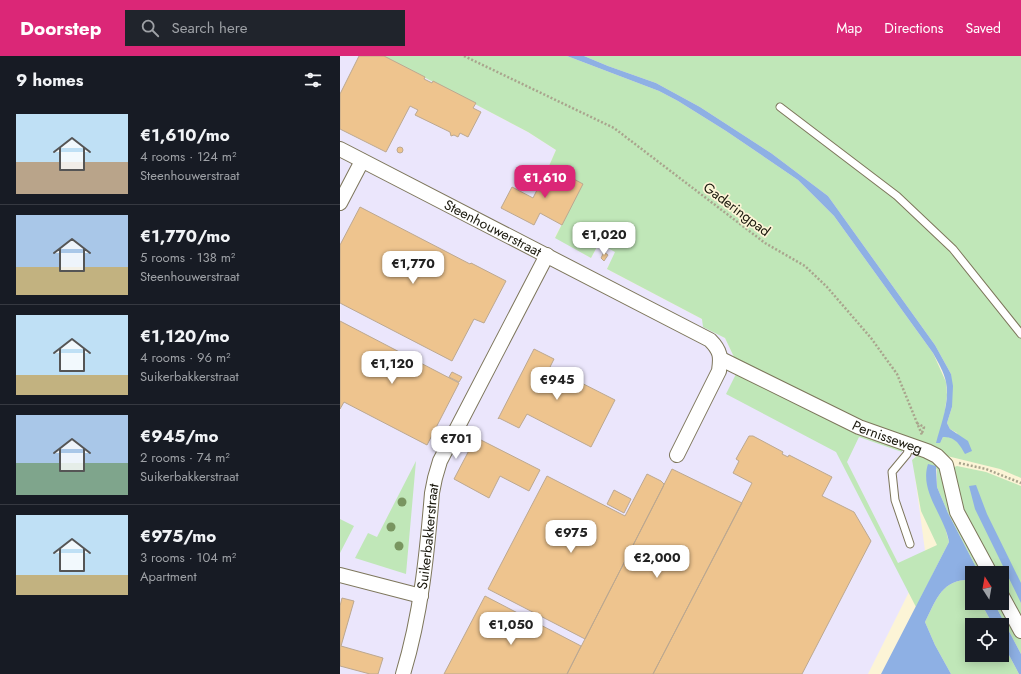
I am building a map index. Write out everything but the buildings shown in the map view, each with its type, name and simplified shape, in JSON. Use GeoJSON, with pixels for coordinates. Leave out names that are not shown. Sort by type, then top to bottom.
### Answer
{"type":"FeatureCollection","features":[{"type":"Feature","properties":{"kind":"street","name":"Steenhouwerstraat"},"geometry":{"type":"LineString","coordinates":[[340,149],[710,340],[717,347],[721,360]]}},
{"type":"Feature","properties":{"kind":"street"},"geometry":{"type":"LineString","coordinates":[[340,203],[362,161]]}},
{"type":"Feature","properties":{"kind":"street","name":"Suikerbakkerstraat"},"geometry":{"type":"LineString","coordinates":[[402,674],[412,639],[421,596],[432,493],[440,462],[547,256]]}},
{"type":"Feature","properties":{"kind":"street"},"geometry":{"type":"LineString","coordinates":[[677,455],[719,371],[721,360]]}},
{"type":"Feature","properties":{"kind":"street","name":"Pernisseweg"},"geometry":{"type":"LineString","coordinates":[[721,360],[859,427],[928,451],[946,465]]}},
{"type":"Feature","properties":{"kind":"street"},"geometry":{"type":"LineString","coordinates":[[946,465],[958,512],[986,566]]}},
{"type":"Feature","properties":{"kind":"street"},"geometry":{"type":"LineString","coordinates":[[340,575],[421,596]]}},
{"type":"Feature","properties":{"kind":"street"},"geometry":{"type":"LineString","coordinates":[[1009,609],[1021,631]]}},
{"type":"Feature","properties":{"kind":"lane"},"geometry":{"type":"LineString","coordinates":[[780,107],[897,196],[914,212],[953,249],[1021,334]]}},
{"type":"Feature","properties":{"kind":"lane"},"geometry":{"type":"LineString","coordinates":[[910,445],[907,454],[892,472],[895,500],[910,544]]}},
{"type":"Feature","properties":{"kind":"path","name":"Gaderingpad"},"geometry":{"type":"LineString","coordinates":[[464,56],[614,128],[765,243],[805,266],[827,287],[866,333],[897,374],[928,451]]}},
{"type":"Feature","properties":{"kind":"path"},"geometry":{"type":"LineString","coordinates":[[917,423],[924,427],[921,434]]}},
{"type":"Feature","properties":{"kind":"path"},"geometry":{"type":"LineString","coordinates":[[946,465],[954,461],[986,469],[1021,483]]}},
{"type":"Feature","properties":{"kind":"shaded area"},"geometry":{"type":"Polygon","coordinates":[[[340,56],[384,56],[528,132],[556,150],[549,166],[583,184],[555,237],[591,258],[599,243],[616,252],[607,269],[702,319],[704,327],[725,338],[734,357],[800,392],[862,420],[916,441],[914,469],[926,558],[868,674],[340,674],[340,56]]]}},
{"type":"Feature","properties":{"kind":"green space"},"geometry":{"type":"Polygon","coordinates":[[[384,56],[567,56],[659,91],[726,131],[798,180],[834,216],[933,353],[946,382],[947,395],[941,441],[943,437],[948,437],[955,440],[961,446],[957,433],[950,429],[947,423],[952,407],[951,374],[935,345],[828,196],[771,153],[700,107],[656,83],[584,56],[1021,56],[1021,478],[1000,469],[943,455],[941,450],[862,420],[800,392],[741,362],[734,357],[725,338],[703,327],[702,319],[607,269],[615,252],[599,243],[591,258],[555,238],[582,184],[549,166],[556,150],[528,132],[384,56]]]}},
{"type":"Feature","properties":{"kind":"green space"},"geometry":{"type":"Polygon","coordinates":[[[737,372],[902,448],[902,452],[859,437],[847,462],[898,563],[937,545],[921,511],[912,460],[918,455],[931,458],[938,463],[983,566],[975,566],[948,513],[937,487],[937,469],[928,465],[949,542],[916,607],[836,452],[726,394],[737,372]]]}},
{"type":"Feature","properties":{"kind":"green space"},"geometry":{"type":"Polygon","coordinates":[[[416,461],[406,574],[355,558],[368,533],[377,537],[416,461]]]}},
{"type":"Feature","properties":{"kind":"green space"},"geometry":{"type":"Polygon","coordinates":[[[957,466],[986,472],[1021,486],[1021,624],[1009,602],[1009,566],[990,566],[970,528],[949,469],[957,466]]]}},
{"type":"Feature","properties":{"kind":"green space"},"geometry":{"type":"Polygon","coordinates":[[[340,519],[354,526],[340,553],[340,519]]]}},
{"type":"Feature","properties":{"kind":"green space"},"geometry":{"type":"Polygon","coordinates":[[[965,580],[965,610],[985,610],[989,618],[965,618],[965,662],[1009,662],[1009,655],[1019,674],[951,674],[935,645],[925,622],[939,595],[944,589],[957,582],[965,580]]]}},
{"type":"Feature","properties":{"kind":"green space"},"geometry":{"type":"Polygon","coordinates":[[[998,610],[1006,610],[1021,639],[1021,654],[1009,631],[1009,618],[1002,618],[998,610]]]}},
{"type":"Feature","properties":{"kind":"water"},"geometry":{"type":"Polygon","coordinates":[[[567,56],[584,56],[656,83],[700,107],[771,153],[828,196],[935,345],[951,374],[953,386],[952,407],[947,423],[950,429],[968,441],[972,451],[965,454],[957,442],[947,437],[943,437],[940,443],[936,443],[947,397],[946,382],[939,363],[834,216],[798,180],[726,131],[678,101],[659,91],[567,56]]]}},
{"type":"Feature","properties":{"kind":"water"},"geometry":{"type":"Polygon","coordinates":[[[928,464],[936,466],[937,487],[948,513],[975,566],[965,566],[965,580],[950,585],[944,589],[935,601],[925,622],[935,645],[951,674],[881,674],[949,542],[947,532],[930,494],[926,474],[928,464]]]}},
{"type":"Feature","properties":{"kind":"water"},"geometry":{"type":"Polygon","coordinates":[[[976,485],[987,514],[1021,583],[1021,603],[1009,578],[1009,566],[1003,566],[975,509],[969,486],[976,485]]]}},
{"type":"Feature","properties":{"kind":"water"},"geometry":{"type":"Polygon","coordinates":[[[985,610],[998,610],[1002,618],[989,618],[985,610]]]}},
{"type":"Feature","properties":{"kind":"water"},"geometry":{"type":"Polygon","coordinates":[[[1009,631],[1021,654],[1021,674],[1019,674],[1009,655],[1009,631]]]}}]}
